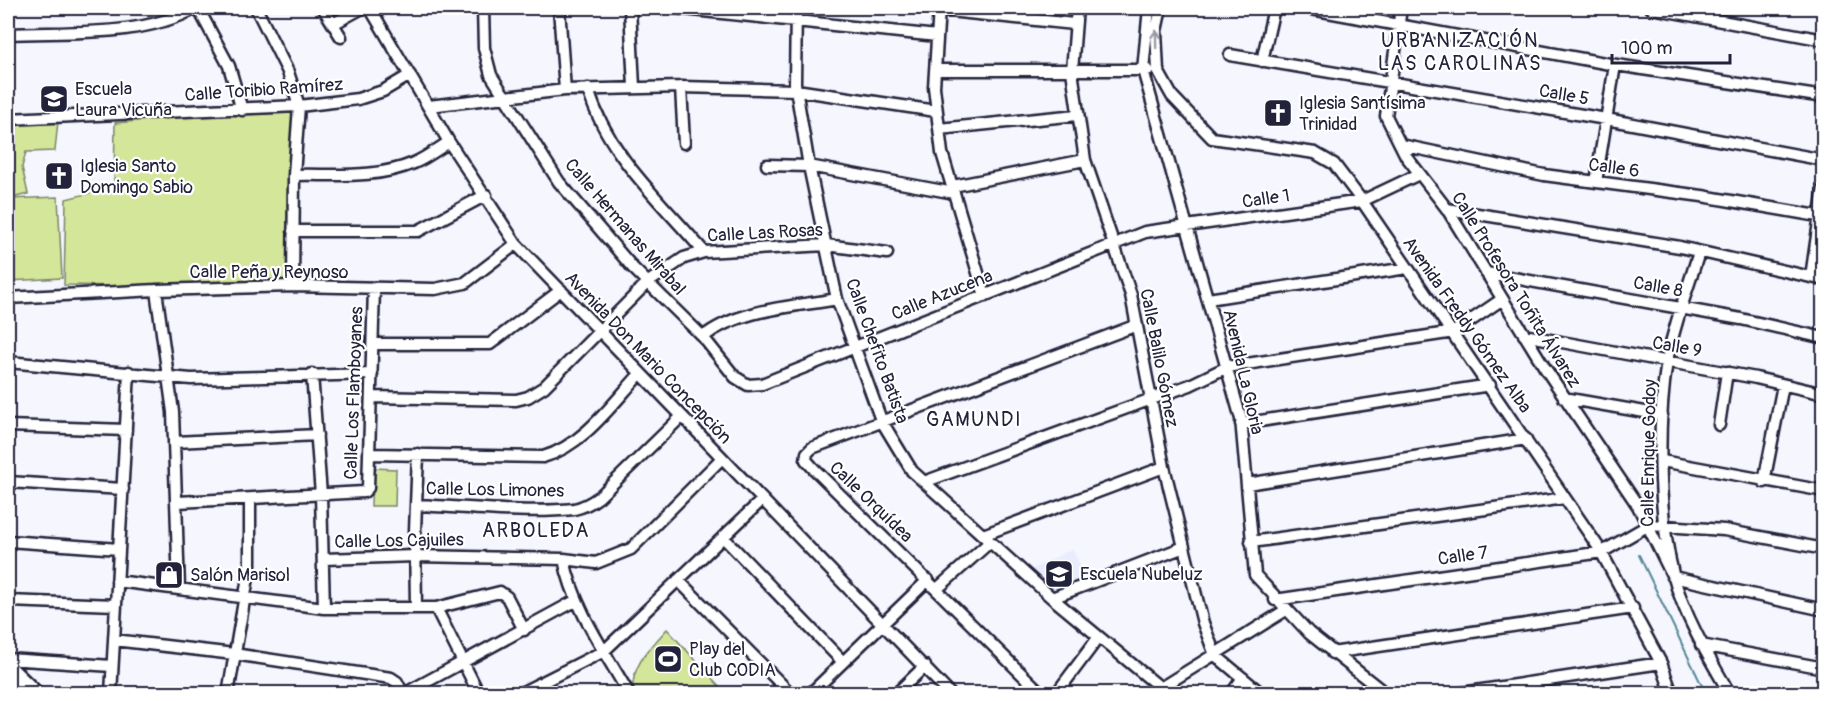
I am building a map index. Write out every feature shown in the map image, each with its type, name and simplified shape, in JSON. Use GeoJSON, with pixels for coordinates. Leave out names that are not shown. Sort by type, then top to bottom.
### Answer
{"type":"FeatureCollection","features":[{"type":"Feature","properties":{"kind":"street"},"geometry":{"type":"LineString","coordinates":[[8,34],[135,28],[175,19],[197,8],[229,66],[242,110]]}},
{"type":"Feature","properties":{"kind":"street"},"geometry":{"type":"LineString","coordinates":[[256,8],[288,72],[299,106],[294,175],[292,286]]}},
{"type":"Feature","properties":{"kind":"street"},"geometry":{"type":"LineString","coordinates":[[333,24],[362,8]]}},
{"type":"Feature","properties":{"kind":"street","name":"Avenida Don Mario Concepción"},"geometry":{"type":"LineString","coordinates":[[370,8],[450,142],[516,244],[950,693]]}},
{"type":"Feature","properties":{"kind":"street","name":"Calle Hermanas Mirabal"},"geometry":{"type":"LineString","coordinates":[[483,8],[484,48],[491,75],[559,182],[647,283],[703,337],[735,377],[748,385]]}},
{"type":"Feature","properties":{"kind":"street"},"geometry":{"type":"LineString","coordinates":[[559,8],[565,90]]}},
{"type":"Feature","properties":{"kind":"street"},"geometry":{"type":"LineString","coordinates":[[630,8],[634,87]]}},
{"type":"Feature","properties":{"kind":"street"},"geometry":{"type":"LineString","coordinates":[[674,8],[937,36]]}},
{"type":"Feature","properties":{"kind":"street","name":"Calle Chefito Batista"},"geometry":{"type":"LineString","coordinates":[[796,8],[796,90],[809,166],[837,299],[881,420],[912,471],[1098,638],[1165,690]]}},
{"type":"Feature","properties":{"kind":"street","name":"Calle Balilo Gómez"},"geometry":{"type":"LineString","coordinates":[[1077,8],[1071,71],[1084,160],[1097,204],[1114,243],[1131,294],[1164,467],[1203,623],[1215,655]]}},
{"type":"Feature","properties":{"kind":"street","name":"Avenida La Gloria"},"geometry":{"type":"LineString","coordinates":[[1149,8],[1143,70],[1241,424],[1255,575],[1275,600],[1332,653],[1386,693]]}},
{"type":"Feature","properties":{"kind":"street"},"geometry":{"type":"LineString","coordinates":[[935,70],[1158,71],[1156,31],[1161,8]]}},
{"type":"Feature","properties":{"kind":"street"},"geometry":{"type":"LineString","coordinates":[[1262,61],[1274,8]]}},
{"type":"Feature","properties":{"kind":"street"},"geometry":{"type":"LineString","coordinates":[[1306,8],[1616,65],[1824,97]]}},
{"type":"Feature","properties":{"kind":"street","name":"Calle Profesora Toñita Álvarez"},"geometry":{"type":"LineString","coordinates":[[1401,8],[1386,116],[1419,174],[1447,209],[1564,398],[1610,462],[1649,525],[1673,577]]}},
{"type":"Feature","properties":{"kind":"street"},"geometry":{"type":"LineString","coordinates":[[1651,8],[1824,40]]}},
{"type":"Feature","properties":{"kind":"street"},"geometry":{"type":"LineString","coordinates":[[985,296],[942,153],[936,111],[935,70],[939,9],[1074,24]]}},
{"type":"Feature","properties":{"kind":"street"},"geometry":{"type":"LineString","coordinates":[[325,11],[341,37]]}},
{"type":"Feature","properties":{"kind":"street","name":"Calle 5"},"geometry":{"type":"LineString","coordinates":[[1230,56],[1390,81],[1824,160]]}},
{"type":"Feature","properties":{"kind":"street"},"geometry":{"type":"LineString","coordinates":[[1596,182],[1616,65]]}},
{"type":"Feature","properties":{"kind":"street","name":"Avenida Freddy Gómez Alba"},"geometry":{"type":"LineString","coordinates":[[1158,71],[1172,96],[1212,138],[1315,153],[1334,164],[1454,332],[1602,552],[1661,663],[1672,693]]}},
{"type":"Feature","properties":{"kind":"street","name":"Calle Toribio Ramírez"},"geometry":{"type":"LineString","coordinates":[[8,119],[299,106],[358,99],[383,92],[410,75]]}},
{"type":"Feature","properties":{"kind":"street"},"geometry":{"type":"LineString","coordinates":[[429,106],[565,90],[681,87],[796,90],[936,111]]}},
{"type":"Feature","properties":{"kind":"street"},"geometry":{"type":"LineString","coordinates":[[681,87],[684,143]]}},
{"type":"Feature","properties":{"kind":"street"},"geometry":{"type":"LineString","coordinates":[[588,89],[594,112],[609,140],[637,177],[704,252]]}},
{"type":"Feature","properties":{"kind":"street"},"geometry":{"type":"LineString","coordinates":[[939,129],[1077,115]]}},
{"type":"Feature","properties":{"kind":"street"},"geometry":{"type":"LineString","coordinates":[[294,175],[370,174],[394,170],[416,162],[450,142]]}},
{"type":"Feature","properties":{"kind":"street","name":"Calle 6"},"geometry":{"type":"LineString","coordinates":[[1401,145],[1544,175],[1821,217]]}},
{"type":"Feature","properties":{"kind":"street"},"geometry":{"type":"LineString","coordinates":[[767,165],[809,166],[954,189],[1084,160]]}},
{"type":"Feature","properties":{"kind":"street","name":"Calle 1"},"geometry":{"type":"LineString","coordinates":[[1114,243],[1145,232],[1362,201],[1419,174]]}},
{"type":"Feature","properties":{"kind":"street"},"geometry":{"type":"LineString","coordinates":[[1811,277],[1824,187]]}},
{"type":"Feature","properties":{"kind":"street"},"geometry":{"type":"LineString","coordinates":[[293,231],[418,231],[486,195]]}},
{"type":"Feature","properties":{"kind":"street"},"geometry":{"type":"LineString","coordinates":[[1447,209],[1699,252],[1824,280]]}},
{"type":"Feature","properties":{"kind":"street","name":"Calle Azucena"},"geometry":{"type":"LineString","coordinates":[[748,385],[762,384],[855,348],[1114,243]]}},
{"type":"Feature","properties":{"kind":"street","name":"Calle Peña y Reynoso"},"geometry":{"type":"LineString","coordinates":[[8,298],[292,286],[435,289],[465,283],[516,244]]}},
{"type":"Feature","properties":{"kind":"street","name":"Calle Las Rosas"},"geometry":{"type":"LineString","coordinates":[[372,397],[516,400],[528,397],[544,387],[647,283],[684,258],[704,252],[826,245],[887,253]]}},
{"type":"Feature","properties":{"kind":"street","name":"Calle Enrique Godoy"},"geometry":{"type":"LineString","coordinates":[[1699,252],[1667,361],[1662,415],[1663,525],[1673,577],[1701,645],[1730,693]]}},
{"type":"Feature","properties":{"kind":"street"},"geometry":{"type":"LineString","coordinates":[[1208,299],[1407,268]]}},
{"type":"Feature","properties":{"kind":"street","name":"Calle 8"},"geometry":{"type":"LineString","coordinates":[[1486,273],[1682,308],[1824,338]]}},
{"type":"Feature","properties":{"kind":"street","name":"Calle Los Flamboyanes"},"geometry":{"type":"LineString","coordinates":[[178,502],[364,492],[368,488],[374,289]]}},
{"type":"Feature","properties":{"kind":"street"},"geometry":{"type":"LineString","coordinates":[[156,290],[170,377],[178,502],[179,589]]}},
{"type":"Feature","properties":{"kind":"street"},"geometry":{"type":"LineString","coordinates":[[373,344],[490,344],[561,290]]}},
{"type":"Feature","properties":{"kind":"street"},"geometry":{"type":"LineString","coordinates":[[703,337],[718,324],[837,299]]}},
{"type":"Feature","properties":{"kind":"street"},"geometry":{"type":"LineString","coordinates":[[924,482],[1190,385],[1227,367],[1454,332],[1502,300]]}},
{"type":"Feature","properties":{"kind":"street","name":"Calle Orquídea"},"geometry":{"type":"LineString","coordinates":[[1042,693],[806,460],[807,453],[812,448],[881,420],[1137,325]]}},
{"type":"Feature","properties":{"kind":"street","name":"Calle 9"},"geometry":{"type":"LineString","coordinates":[[1524,335],[1727,372],[1824,394]]}},
{"type":"Feature","properties":{"kind":"street"},"geometry":{"type":"LineString","coordinates":[[8,362],[170,377],[372,374]]}},
{"type":"Feature","properties":{"kind":"street"},"geometry":{"type":"LineString","coordinates":[[111,693],[129,372]]}},
{"type":"Feature","properties":{"kind":"street"},"geometry":{"type":"LineString","coordinates":[[1719,425],[1727,372]]}},
{"type":"Feature","properties":{"kind":"street"},"geometry":{"type":"LineString","coordinates":[[312,374],[321,495],[324,608]]}},
{"type":"Feature","properties":{"kind":"street"},"geometry":{"type":"LineString","coordinates":[[370,454],[543,457],[554,454],[590,427],[640,374]]}},
{"type":"Feature","properties":{"kind":"street"},"geometry":{"type":"LineString","coordinates":[[1764,482],[1783,385]]}},
{"type":"Feature","properties":{"kind":"street"},"geometry":{"type":"LineString","coordinates":[[1241,424],[1490,386]]}},
{"type":"Feature","properties":{"kind":"street"},"geometry":{"type":"LineString","coordinates":[[1564,398],[1662,415]]}},
{"type":"Feature","properties":{"kind":"street","name":"Calle Los Limones"},"geometry":{"type":"LineString","coordinates":[[416,505],[575,509],[599,497],[681,417]]}},
{"type":"Feature","properties":{"kind":"street"},"geometry":{"type":"LineString","coordinates":[[8,426],[126,430]]}},
{"type":"Feature","properties":{"kind":"street"},"geometry":{"type":"LineString","coordinates":[[175,442],[317,435]]}},
{"type":"Feature","properties":{"kind":"street"},"geometry":{"type":"LineString","coordinates":[[1247,484],[1526,439]]}},
{"type":"Feature","properties":{"kind":"street"},"geometry":{"type":"LineString","coordinates":[[416,608],[418,454]]}},
{"type":"Feature","properties":{"kind":"street","name":"Calle Los Cajuiles"},"geometry":{"type":"LineString","coordinates":[[324,559],[415,556],[564,559],[596,563],[631,549],[722,458]]}},
{"type":"Feature","properties":{"kind":"street"},"geometry":{"type":"LineString","coordinates":[[1662,460],[1764,482],[1824,491]]}},
{"type":"Feature","properties":{"kind":"street"},"geometry":{"type":"LineString","coordinates":[[938,590],[987,538],[1164,467]]}},
{"type":"Feature","properties":{"kind":"street"},"geometry":{"type":"LineString","coordinates":[[8,482],[123,489]]}},
{"type":"Feature","properties":{"kind":"street"},"geometry":{"type":"LineString","coordinates":[[1251,542],[1565,498]]}},
{"type":"Feature","properties":{"kind":"street"},"geometry":{"type":"LineString","coordinates":[[228,693],[250,566],[250,499]]}},
{"type":"Feature","properties":{"kind":"street"},"geometry":{"type":"LineString","coordinates":[[519,693],[604,651],[762,500]]}},
{"type":"Feature","properties":{"kind":"street"},"geometry":{"type":"LineString","coordinates":[[1649,525],[1724,530],[1824,549]]}},
{"type":"Feature","properties":{"kind":"street","name":"Calle 7"},"geometry":{"type":"LineString","coordinates":[[1275,600],[1602,552],[1649,525]]}},
{"type":"Feature","properties":{"kind":"street"},"geometry":{"type":"LineString","coordinates":[[723,537],[843,662]]}},
{"type":"Feature","properties":{"kind":"street"},"geometry":{"type":"LineString","coordinates":[[8,541],[118,549]]}},
{"type":"Feature","properties":{"kind":"street"},"geometry":{"type":"LineString","coordinates":[[1052,598],[1184,547]]}},
{"type":"Feature","properties":{"kind":"street"},"geometry":{"type":"LineString","coordinates":[[564,559],[568,581],[577,600],[628,693]]}},
{"type":"Feature","properties":{"kind":"street"},"geometry":{"type":"LineString","coordinates":[[1673,577],[1824,610]]}},
{"type":"Feature","properties":{"kind":"street"},"geometry":{"type":"LineString","coordinates":[[678,580],[791,693]]}},
{"type":"Feature","properties":{"kind":"street"},"geometry":{"type":"LineString","coordinates":[[810,693],[928,580]]}},
{"type":"Feature","properties":{"kind":"street"},"geometry":{"type":"LineString","coordinates":[[117,581],[324,608],[436,608],[500,592],[507,597],[524,630]]}},
{"type":"Feature","properties":{"kind":"street"},"geometry":{"type":"LineString","coordinates":[[114,640],[234,654],[391,678],[397,682],[404,693],[462,664],[577,600]]}},
{"type":"Feature","properties":{"kind":"street"},"geometry":{"type":"LineString","coordinates":[[8,601],[115,605]]}},
{"type":"Feature","properties":{"kind":"street"},"geometry":{"type":"LineString","coordinates":[[436,608],[462,664],[479,693]]}},
{"type":"Feature","properties":{"kind":"street"},"geometry":{"type":"LineString","coordinates":[[1332,653],[1633,608]]}},
{"type":"Feature","properties":{"kind":"street"},"geometry":{"type":"LineString","coordinates":[[1165,690],[1286,610]]}},
{"type":"Feature","properties":{"kind":"street"},"geometry":{"type":"LineString","coordinates":[[1056,693],[1098,638]]}},
{"type":"Feature","properties":{"kind":"street"},"geometry":{"type":"LineString","coordinates":[[1701,645],[1824,668]]}},
{"type":"Feature","properties":{"kind":"street"},"geometry":{"type":"LineString","coordinates":[[1215,655],[1262,693]]}},
{"type":"Feature","properties":{"kind":"street"},"geometry":{"type":"LineString","coordinates":[[8,659],[112,666]]}},
{"type":"Feature","properties":{"kind":"street"},"geometry":{"type":"LineString","coordinates":[[1455,693],[1661,663]]}},
{"type":"Feature","properties":{"kind":"street"},"geometry":{"type":"LineString","coordinates":[[8,664],[39,693]]}},
{"type":"Feature","properties":{"kind":"street"},"geometry":{"type":"LineString","coordinates":[[896,693],[925,666]]}},
{"type":"Feature","properties":{"kind":"street"},"geometry":{"type":"LineString","coordinates":[[8,676],[25,693]]}},
{"type":"Feature","properties":{"kind":"street"},"geometry":{"type":"LineString","coordinates":[[1231,693],[1243,678]]}},
{"type":"Feature","properties":{"kind":"shaded area","name":"Escuela Nubeluz"},"geometry":{"type":"Polygon","coordinates":[[[1072,549],[1087,579],[1053,594],[1031,570],[1072,549]]]}},
{"type":"Feature","properties":{"kind":"green space"},"geometry":{"type":"Polygon","coordinates":[[[294,107],[291,282],[239,288],[64,285],[66,199],[114,187],[115,123],[294,107]]]}},
{"type":"Feature","properties":{"kind":"green space"},"geometry":{"type":"Polygon","coordinates":[[[58,121],[55,151],[26,152],[22,167],[28,194],[8,199],[8,123],[58,121]]]}},
{"type":"Feature","properties":{"kind":"green space"},"geometry":{"type":"Polygon","coordinates":[[[58,197],[62,278],[9,281],[8,199],[58,197]]]}},
{"type":"Feature","properties":{"kind":"green space"},"geometry":{"type":"Polygon","coordinates":[[[372,468],[396,469],[395,506],[371,506],[372,468]]]}},
{"type":"Feature","properties":{"kind":"green space","name":"Play del Club CODIA"},"geometry":{"type":"Polygon","coordinates":[[[667,629],[722,689],[723,693],[633,694],[635,675],[642,658],[667,629]]]}},
{"type":"Feature","properties":{"kind":"waterway"},"geometry":{"type":"LineString","coordinates":[[1639,555],[1706,694]]}},
{"type":"Feature","properties":{"kind":"place","name":"Escuela Laura Vicuña"},"geometry":{"type":"Point","coordinates":[54,99]}},
{"type":"Feature","properties":{"kind":"place","name":"Iglesia Santísima Trinidad"},"geometry":{"type":"Point","coordinates":[1278,113]}},
{"type":"Feature","properties":{"kind":"place","name":"Iglesia Santo Domingo Sabio"},"geometry":{"type":"Point","coordinates":[59,176]}},
{"type":"Feature","properties":{"kind":"place","name":"Escuela Nubeluz"},"geometry":{"type":"Point","coordinates":[1059,574]}},
{"type":"Feature","properties":{"kind":"place","name":"Salón Marisol"},"geometry":{"type":"Point","coordinates":[169,575]}},
{"type":"Feature","properties":{"kind":"place","name":"Play del Club CODIA"},"geometry":{"type":"Point","coordinates":[668,659]}},
{"type":"Feature","properties":{"kind":"district","name":"URBANIZACIÓN LAS CAROLINAS"},"geometry":{"type":"Point","coordinates":[1460,52]}},
{"type":"Feature","properties":{"kind":"district","name":"GAMUNDI"},"geometry":{"type":"Point","coordinates":[974,419]}},
{"type":"Feature","properties":{"kind":"district","name":"ARBOLEDA"},"geometry":{"type":"Point","coordinates":[536,530]}}]}
